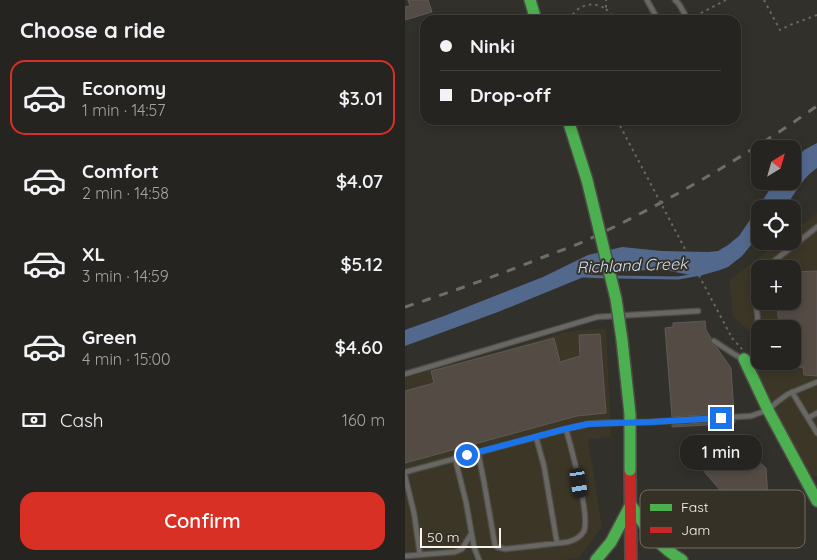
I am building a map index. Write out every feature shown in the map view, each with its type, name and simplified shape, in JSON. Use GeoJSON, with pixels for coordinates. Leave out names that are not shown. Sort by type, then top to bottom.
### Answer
{"type":"FeatureCollection","features":[{"type":"Feature","properties":{"kind":"main road"},"geometry":{"type":"LineString","coordinates":[[530,0],[534,15]]}},
{"type":"Feature","properties":{"kind":"main road"},"geometry":{"type":"LineString","coordinates":[[570,125],[587,180],[616,299],[622,340],[630,414],[631,560]]}},
{"type":"Feature","properties":{"kind":"main road"},"geometry":{"type":"LineString","coordinates":[[744,359],[769,410],[813,483],[817,501]]}},
{"type":"Feature","properties":{"kind":"main road"},"geometry":{"type":"LineString","coordinates":[[596,560],[611,544],[631,505]]}},
{"type":"Feature","properties":{"kind":"main road"},"geometry":{"type":"LineString","coordinates":[[631,505],[640,519]]}},
{"type":"Feature","properties":{"kind":"main road"},"geometry":{"type":"LineString","coordinates":[[664,548],[681,560]]}},
{"type":"Feature","properties":{"kind":"lane"},"geometry":{"type":"LineString","coordinates":[[647,0],[655,15]]}},
{"type":"Feature","properties":{"kind":"lane"},"geometry":{"type":"LineString","coordinates":[[675,0],[685,15]]}},
{"type":"Feature","properties":{"kind":"lane"},"geometry":{"type":"LineString","coordinates":[[775,260],[817,227]]}},
{"type":"Feature","properties":{"kind":"lane"},"geometry":{"type":"LineString","coordinates":[[405,374],[597,317],[698,311]]}},
{"type":"Feature","properties":{"kind":"lane"},"geometry":{"type":"LineString","coordinates":[[714,341],[744,359],[751,358]]}},
{"type":"Feature","properties":{"kind":"lane"},"geometry":{"type":"LineString","coordinates":[[405,472],[594,423],[651,422],[751,416],[769,410],[788,394],[817,382]]}},
{"type":"Feature","properties":{"kind":"lane"},"geometry":{"type":"LineString","coordinates":[[792,392],[817,434]]}},
{"type":"Feature","properties":{"kind":"lane"},"geometry":{"type":"LineString","coordinates":[[808,418],[817,414]]}},
{"type":"Feature","properties":{"kind":"lane"},"geometry":{"type":"LineString","coordinates":[[478,452],[495,545],[497,547],[505,549],[568,542],[579,538],[582,534],[585,518],[571,446],[565,429]]}},
{"type":"Feature","properties":{"kind":"lane"},"geometry":{"type":"LineString","coordinates":[[536,437],[544,466],[557,544]]}},
{"type":"Feature","properties":{"kind":"lane"},"geometry":{"type":"LineString","coordinates":[[455,458],[466,502],[471,534],[479,560]]}},
{"type":"Feature","properties":{"kind":"lane"},"geometry":{"type":"LineString","coordinates":[[405,476],[414,513],[420,555]]}},
{"type":"Feature","properties":{"kind":"lane"},"geometry":{"type":"LineString","coordinates":[[405,556],[455,552],[462,549],[471,534]]}},
{"type":"Feature","properties":{"kind":"path"},"geometry":{"type":"LineString","coordinates":[[606,0],[606,9]]}},
{"type":"Feature","properties":{"kind":"path"},"geometry":{"type":"LineString","coordinates":[[698,15],[726,0]]}},
{"type":"Feature","properties":{"kind":"path"},"geometry":{"type":"LineString","coordinates":[[764,0],[780,30],[817,15]]}},
{"type":"Feature","properties":{"kind":"path"},"geometry":{"type":"LineString","coordinates":[[572,15],[579,8],[590,3],[601,5],[611,15]]}},
{"type":"Feature","properties":{"kind":"path"},"geometry":{"type":"LineString","coordinates":[[620,125],[732,338]]}},
{"type":"Feature","properties":{"kind":"shaded area"},"geometry":{"type":"Polygon","coordinates":[[[817,213],[817,476],[812,478],[754,370],[801,370],[801,320],[751,320],[751,354],[749,331],[733,316],[729,281],[751,264],[751,310],[801,310],[801,260],[756,260],[769,250],[801,250],[801,226],[817,213]]]}},
{"type":"Feature","properties":{"kind":"shaded area"},"geometry":{"type":"Polygon","coordinates":[[[606,328],[611,437],[588,439],[602,527],[579,558],[562,560],[405,560],[405,378],[565,332],[606,328]]]}},
{"type":"Feature","properties":{"kind":"water"},"geometry":{"type":"Polygon","coordinates":[[[817,143],[817,168],[801,183],[801,153],[817,143]]]}},
{"type":"Feature","properties":{"kind":"water"},"geometry":{"type":"Polygon","coordinates":[[[769,190],[796,190],[789,200],[763,200],[769,190]]]}},
{"type":"Feature","properties":{"kind":"water"},"geometry":{"type":"Polygon","coordinates":[[[751,218],[751,245],[742,256],[728,267],[720,270],[703,275],[690,275],[660,269],[591,274],[498,312],[405,346],[405,330],[543,277],[588,255],[622,247],[662,251],[718,251],[739,236],[751,218]]]}},
{"type":"Feature","properties":{"kind":"building"},"geometry":{"type":"Polygon","coordinates":[[[408,0],[428,0],[432,12],[405,20],[405,7],[410,6],[408,0]]]}},
{"type":"Feature","properties":{"kind":"building"},"geometry":{"type":"Polygon","coordinates":[[[817,271],[817,376],[804,375],[803,367],[801,367],[801,320],[778,320],[778,310],[801,310],[801,272],[817,271]]]}},
{"type":"Feature","properties":{"kind":"building"},"geometry":{"type":"Polygon","coordinates":[[[705,321],[711,343],[717,348],[731,368],[734,413],[672,417],[665,328],[673,327],[673,323],[705,321]]]}},
{"type":"Feature","properties":{"kind":"building"},"geometry":{"type":"Polygon","coordinates":[[[600,334],[606,413],[577,416],[405,463],[405,391],[434,383],[431,371],[554,338],[560,362],[580,356],[579,335],[600,334]]]}},
{"type":"Feature","properties":{"kind":"building"},"geometry":{"type":"Polygon","coordinates":[[[735,421],[723,424],[672,427],[672,425],[735,421]]]}},
{"type":"Feature","properties":{"kind":"building"},"geometry":{"type":"Polygon","coordinates":[[[734,440],[766,468],[767,490],[720,490],[702,469],[689,443],[734,440]]]}},
{"type":"Feature","properties":{"kind":"waterway","name":"Richland Creek"},"geometry":{"type":"LineString","coordinates":[[615,277],[678,278],[701,274]]}},
{"type":"Feature","properties":{"kind":"waterway","name":"Richland Creek"},"geometry":{"type":"LineString","coordinates":[[583,276],[607,277]]}},
{"type":"Feature","properties":{"kind":"railway"},"geometry":{"type":"LineString","coordinates":[[405,307],[473,284],[587,240],[705,178],[817,106]]}},
{"type":"Feature","properties":{"kind":"traffic: fast"},"geometry":{"type":"LineString","coordinates":[[530,0],[534,15]]}},
{"type":"Feature","properties":{"kind":"traffic: fast"},"geometry":{"type":"LineString","coordinates":[[570,125],[587,180]]}},
{"type":"Feature","properties":{"kind":"traffic: fast"},"geometry":{"type":"LineString","coordinates":[[587,180],[616,299],[630,414],[630,470]]}},
{"type":"Feature","properties":{"kind":"traffic: fast"},"geometry":{"type":"LineString","coordinates":[[744,359],[768,410],[817,501]]}},
{"type":"Feature","properties":{"kind":"traffic: fast"},"geometry":{"type":"LineString","coordinates":[[631,505],[640,518]]}},
{"type":"Feature","properties":{"kind":"traffic: fast"},"geometry":{"type":"LineString","coordinates":[[596,560],[611,542],[629,508]]}},
{"type":"Feature","properties":{"kind":"traffic: fast"},"geometry":{"type":"LineString","coordinates":[[665,548],[682,560]]}},
{"type":"Feature","properties":{"kind":"traffic: jam"},"geometry":{"type":"LineString","coordinates":[[630,470],[631,560]]}},
{"type":"Feature","properties":{"kind":"route"},"geometry":{"type":"LineString","coordinates":[[467,455],[588,424],[721,418]]}}]}
